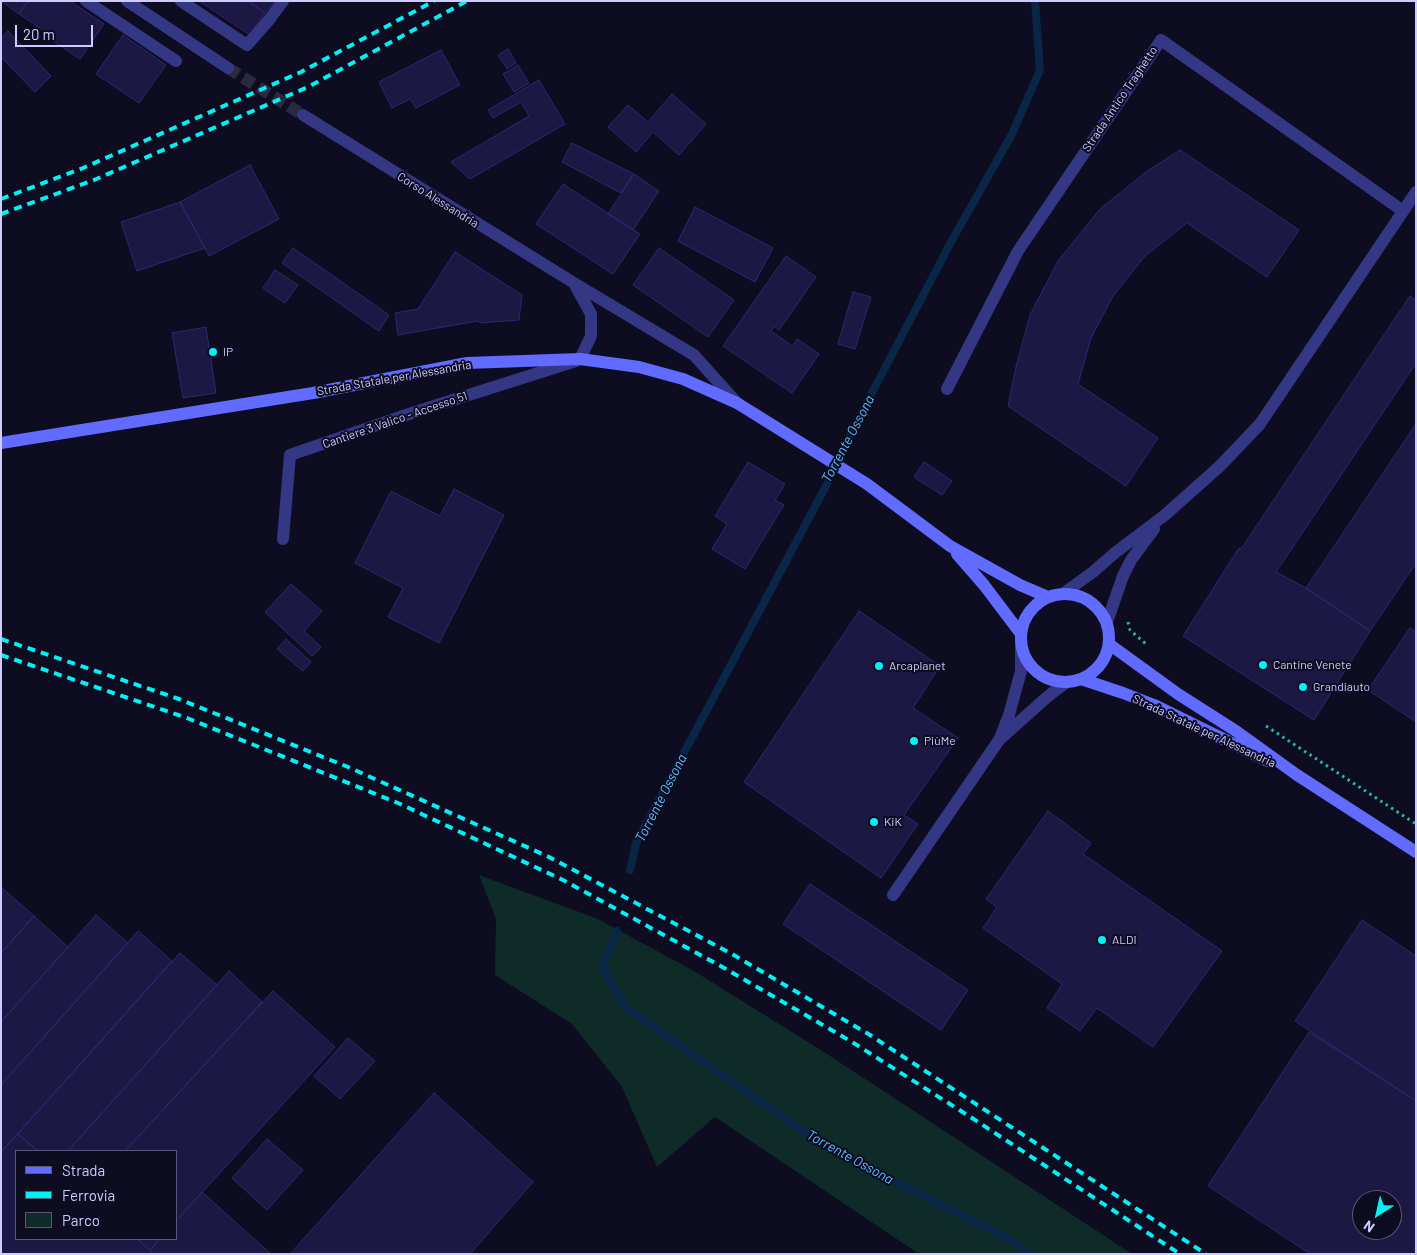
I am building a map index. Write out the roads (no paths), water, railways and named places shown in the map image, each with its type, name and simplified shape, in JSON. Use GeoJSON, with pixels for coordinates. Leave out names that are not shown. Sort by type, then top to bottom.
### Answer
{"type":"FeatureCollection","features":[{"type":"Feature","properties":{"kind":"main road","name":"Strada Statale per Alessandria"},"geometry":{"type":"LineString","coordinates":[[1,443],[294,396],[467,363],[580,359],[639,366],[674,376],[737,403],[867,484],[950,546],[1020,585],[1048,597]]}},
{"type":"Feature","properties":{"kind":"main road","name":"Strada Statale per Alessandria"},"geometry":{"type":"LineString","coordinates":[[950,546],[984,585],[1021,637],[1024,654],[1042,675],[1054,680],[1068,682],[1081,679],[1091,674],[1100,665],[1106,655],[1109,644],[1178,694],[1416,852]]}},
{"type":"Feature","properties":{"kind":"main road"},"geometry":{"type":"LineString","coordinates":[[1021,637],[1024,621],[1036,604],[1048,597],[1064,593],[1078,595],[1090,601],[1100,610],[1107,622],[1109,644]]}},
{"type":"Feature","properties":{"kind":"main road","name":"Strada Statale per Alessandria"},"geometry":{"type":"LineString","coordinates":[[1081,679],[1154,705],[1298,775]]}},
{"type":"Feature","properties":{"kind":"street"},"geometry":{"type":"LineString","coordinates":[[86,1],[176,61]]}},
{"type":"Feature","properties":{"kind":"street"},"geometry":{"type":"LineString","coordinates":[[127,1],[228,68]]}},
{"type":"Feature","properties":{"kind":"street"},"geometry":{"type":"LineString","coordinates":[[181,1],[247,45],[283,1]]}},
{"type":"Feature","properties":{"kind":"street","name":"Strada Antico Traghetto"},"geometry":{"type":"LineString","coordinates":[[947,389],[1018,251],[1161,40],[1403,211]]}},
{"type":"Feature","properties":{"kind":"street","name":"Corso Alessandria"},"geometry":{"type":"LineString","coordinates":[[303,116],[574,284],[694,355],[737,403]]}},
{"type":"Feature","properties":{"kind":"street"},"geometry":{"type":"LineString","coordinates":[[1064,593],[1165,516],[1220,466],[1260,424],[1416,192]]}},
{"type":"Feature","properties":{"kind":"street","name":"Corso Alessandria"},"geometry":{"type":"LineString","coordinates":[[574,284],[591,314],[591,336],[580,359]]}},
{"type":"Feature","properties":{"kind":"street","name":"Cantiere 3 Valico - Accesso 51"},"geometry":{"type":"LineString","coordinates":[[283,539],[290,455],[415,412],[580,359]]}},
{"type":"Feature","properties":{"kind":"street"},"geometry":{"type":"LineString","coordinates":[[1107,622],[1131,560],[1165,516]]}},
{"type":"Feature","properties":{"kind":"street"},"geometry":{"type":"LineString","coordinates":[[893,895],[999,740],[1009,715],[1021,671],[1021,637]]}},
{"type":"Feature","properties":{"kind":"street"},"geometry":{"type":"LineString","coordinates":[[999,740],[1047,696],[1068,682]]}},
{"type":"Feature","properties":{"kind":"waterway","name":"Torrente Ossona"},"geometry":{"type":"LineString","coordinates":[[630,870],[636,843],[826,486],[851,433],[951,242],[1011,136],[1040,70],[1035,1]]}},
{"type":"Feature","properties":{"kind":"waterway","name":"Torrente Ossona"},"geometry":{"type":"LineString","coordinates":[[617,931],[602,966],[625,1007],[824,1146],[1011,1240],[1030,1254]]}},
{"type":"Feature","properties":{"kind":"tunnel"},"geometry":{"type":"LineString","coordinates":[[228,68],[303,115]]}},
{"type":"Feature","properties":{"kind":"railway"},"geometry":{"type":"LineString","coordinates":[[1,199],[83,168],[301,72],[434,1]]}},
{"type":"Feature","properties":{"kind":"railway"},"geometry":{"type":"LineString","coordinates":[[1,214],[94,180],[308,87],[467,1]]}},
{"type":"Feature","properties":{"kind":"railway"},"geometry":{"type":"LineString","coordinates":[[1,639],[179,699],[348,767],[549,857],[732,954],[870,1035],[1206,1254]]}},
{"type":"Feature","properties":{"kind":"railway"},"geometry":{"type":"LineString","coordinates":[[1,655],[187,718],[398,803],[563,880],[726,969],[852,1042],[1180,1254]]}},
{"type":"Feature","properties":{"kind":"place","name":"IP"},"geometry":{"type":"Point","coordinates":[213,352]}},
{"type":"Feature","properties":{"kind":"place","name":"Cantine Venete"},"geometry":{"type":"Point","coordinates":[1263,665]}},
{"type":"Feature","properties":{"kind":"place","name":"Arcaplanet"},"geometry":{"type":"Point","coordinates":[879,666]}},
{"type":"Feature","properties":{"kind":"place","name":"Grandiauto"},"geometry":{"type":"Point","coordinates":[1303,687]}},
{"type":"Feature","properties":{"kind":"place","name":"PiùMe"},"geometry":{"type":"Point","coordinates":[914,741]}},
{"type":"Feature","properties":{"kind":"place","name":"KiK"},"geometry":{"type":"Point","coordinates":[874,822]}},
{"type":"Feature","properties":{"kind":"place","name":"ALDI"},"geometry":{"type":"Point","coordinates":[1102,940]}}]}
